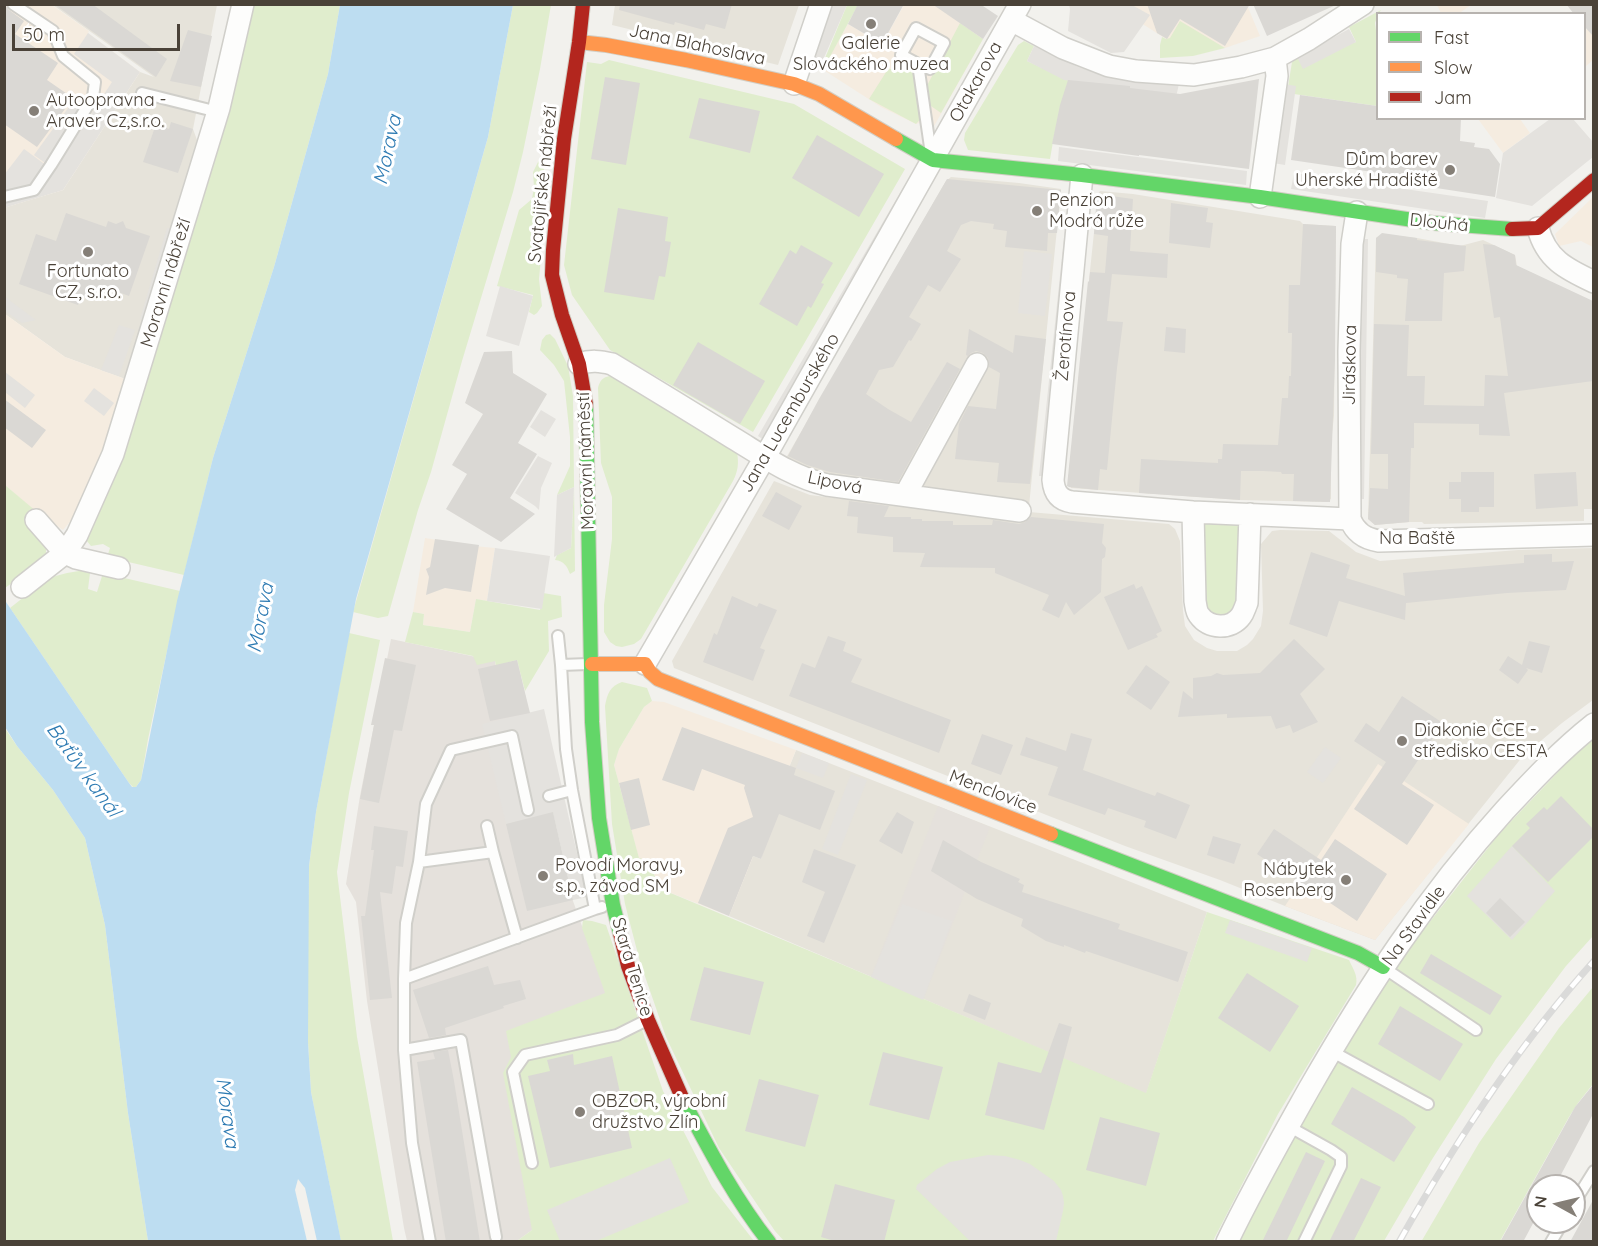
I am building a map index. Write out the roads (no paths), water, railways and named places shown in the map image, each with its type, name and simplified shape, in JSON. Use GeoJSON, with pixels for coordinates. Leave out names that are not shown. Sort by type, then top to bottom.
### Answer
{"type":"FeatureCollection","features":[{"type":"Feature","properties":{"kind":"street","name":"Moravní nábřeží"},"geometry":{"type":"LineString","coordinates":[[22,587],[65,553],[77,535],[113,454],[218,112],[243,4]]}},
{"type":"Feature","properties":{"kind":"street","name":"Svatojiřské nábřeží"},"geometry":{"type":"LineString","coordinates":[[579,364],[562,315],[552,275],[564,139],[583,4]]}},
{"type":"Feature","properties":{"kind":"street"},"geometry":{"type":"LineString","coordinates":[[794,84],[821,4]]}},
{"type":"Feature","properties":{"kind":"street"},"geometry":{"type":"LineString","coordinates":[[1015,12],[1063,48],[1108,66],[1136,71],[1194,75],[1241,67],[1275,58],[1318,34],[1363,4]]}},
{"type":"Feature","properties":{"kind":"street","name":"Otakarova"},"geometry":{"type":"LineString","coordinates":[[933,160],[1015,12]]}},
{"type":"Feature","properties":{"kind":"street","name":"Jana Blahoslava"},"geometry":{"type":"LineString","coordinates":[[579,42],[686,60],[794,84],[819,94],[933,160]]}},
{"type":"Feature","properties":{"kind":"street"},"geometry":{"type":"LineString","coordinates":[[1260,197],[1276,76],[1275,58]]}},
{"type":"Feature","properties":{"kind":"street","name":"Dlouhá"},"geometry":{"type":"LineString","coordinates":[[933,160],[1082,175],[1260,197],[1433,223],[1499,229],[1538,228]]}},
{"type":"Feature","properties":{"kind":"street","name":"Jana Lucemburského"},"geometry":{"type":"LineString","coordinates":[[645,664],[933,160]]}},
{"type":"Feature","properties":{"kind":"street","name":"Žerotínova"},"geometry":{"type":"LineString","coordinates":[[1082,175],[1053,486],[1058,496],[1072,502],[1193,512]]}},
{"type":"Feature","properties":{"kind":"street"},"geometry":{"type":"LineString","coordinates":[[1593,180],[1538,228],[1545,248],[1555,259],[1571,271],[1593,282]]}},
{"type":"Feature","properties":{"kind":"street","name":"Jiráskova"},"geometry":{"type":"LineString","coordinates":[[1350,519],[1352,244],[1357,212]]}},
{"type":"Feature","properties":{"kind":"street"},"geometry":{"type":"LineString","coordinates":[[579,364],[602,361],[612,364],[765,457]]}},
{"type":"Feature","properties":{"kind":"street","name":"Moravní náměstí"},"geometry":{"type":"LineString","coordinates":[[579,364],[589,438],[592,664]]}},
{"type":"Feature","properties":{"kind":"street"},"geometry":{"type":"LineString","coordinates":[[909,496],[909,488],[977,364]]}},
{"type":"Feature","properties":{"kind":"street","name":"Lipová"},"geometry":{"type":"LineString","coordinates":[[765,457],[812,482],[826,485],[1020,511]]}},
{"type":"Feature","properties":{"kind":"street"},"geometry":{"type":"LineString","coordinates":[[1250,514],[1247,603],[1243,615],[1227,626],[1209,624],[1196,609],[1193,512],[1250,514],[1350,519]]}},
{"type":"Feature","properties":{"kind":"street","name":"Na Baště"},"geometry":{"type":"LineString","coordinates":[[1350,519],[1355,529],[1364,537],[1379,541],[1593,535]]}},
{"type":"Feature","properties":{"kind":"street"},"geometry":{"type":"LineString","coordinates":[[36,520],[65,553],[76,558],[119,568]]}},
{"type":"Feature","properties":{"kind":"street"},"geometry":{"type":"LineString","coordinates":[[592,664],[645,664]]}},
{"type":"Feature","properties":{"kind":"street","name":"Stará Tenice"},"geometry":{"type":"LineString","coordinates":[[592,664],[595,780],[603,850],[613,905],[628,966],[679,1092],[714,1159],[769,1242]]}},
{"type":"Feature","properties":{"kind":"street","name":"Menclovice"},"geometry":{"type":"LineString","coordinates":[[645,664],[658,680],[1358,953],[1383,967]]}},
{"type":"Feature","properties":{"kind":"street","name":"Na Stavidle"},"geometry":{"type":"LineString","coordinates":[[1227,1242],[1288,1126],[1331,1051],[1411,926],[1486,832],[1551,762],[1593,724]]}},
{"type":"Feature","properties":{"kind":"lane"},"geometry":{"type":"LineString","coordinates":[[4,197],[34,190],[93,97],[96,82],[63,56],[53,31],[13,4]]}},
{"type":"Feature","properties":{"kind":"lane"},"geometry":{"type":"LineString","coordinates":[[918,64],[927,134],[933,160]]}},
{"type":"Feature","properties":{"kind":"lane"},"geometry":{"type":"LineString","coordinates":[[142,93],[218,112]]}},
{"type":"Feature","properties":{"kind":"lane"},"geometry":{"type":"LineString","coordinates":[[558,636],[566,749],[595,909]]}},
{"type":"Feature","properties":{"kind":"lane"},"geometry":{"type":"LineString","coordinates":[[561,665],[592,664]]}},
{"type":"Feature","properties":{"kind":"lane"},"geometry":{"type":"LineString","coordinates":[[430,1242],[412,1143],[404,1050],[406,923],[419,862],[426,804],[451,750],[512,736],[528,810]]}},
{"type":"Feature","properties":{"kind":"lane"},"geometry":{"type":"LineString","coordinates":[[549,796],[572,790]]}},
{"type":"Feature","properties":{"kind":"lane"},"geometry":{"type":"LineString","coordinates":[[487,826],[517,938]]}},
{"type":"Feature","properties":{"kind":"lane"},"geometry":{"type":"LineString","coordinates":[[419,862],[493,852]]}},
{"type":"Feature","properties":{"kind":"lane"},"geometry":{"type":"LineString","coordinates":[[404,980],[595,909],[613,905]]}},
{"type":"Feature","properties":{"kind":"lane"},"geometry":{"type":"LineString","coordinates":[[1383,967],[1476,1030]]}},
{"type":"Feature","properties":{"kind":"lane"},"geometry":{"type":"LineString","coordinates":[[532,1163],[513,1072],[525,1055],[617,1035],[648,1020]]}},
{"type":"Feature","properties":{"kind":"lane"},"geometry":{"type":"LineString","coordinates":[[404,1050],[462,1041],[496,1237]]}},
{"type":"Feature","properties":{"kind":"lane"},"geometry":{"type":"LineString","coordinates":[[1331,1051],[1428,1104]]}},
{"type":"Feature","properties":{"kind":"lane"},"geometry":{"type":"LineString","coordinates":[[1288,1126],[1331,1150],[1341,1157],[1342,1161],[1304,1242]]}},
{"type":"Feature","properties":{"kind":"water"},"geometry":{"type":"Polygon","coordinates":[[[340,5],[513,5],[488,137],[356,599],[316,812],[309,866],[308,1042],[311,1092],[341,1241],[148,1241],[128,1113],[105,925],[85,838],[53,790],[17,746],[5,727],[4,599],[129,783],[132,787],[136,787],[141,780],[177,601],[213,458],[274,267],[328,74],[340,5]]]}},
{"type":"Feature","properties":{"kind":"railway"},"geometry":{"type":"LineString","coordinates":[[1399,1242],[1442,1168],[1489,1096],[1540,1026],[1594,961]]}},
{"type":"Feature","properties":{"kind":"place","name":"Galerie Slováckého muzea"},"geometry":{"type":"Point","coordinates":[871,24]}},
{"type":"Feature","properties":{"kind":"place","name":"Autoopravna - Araver Cz,s.r.o."},"geometry":{"type":"Point","coordinates":[34,111]}},
{"type":"Feature","properties":{"kind":"place","name":"Dům barev Uherské Hradiště"},"geometry":{"type":"Point","coordinates":[1450,170]}},
{"type":"Feature","properties":{"kind":"place","name":"Penzion Modrá růže"},"geometry":{"type":"Point","coordinates":[1037,211]}},
{"type":"Feature","properties":{"kind":"place","name":"Fortunato CZ, s.r.o."},"geometry":{"type":"Point","coordinates":[88,252]}},
{"type":"Feature","properties":{"kind":"place","name":"Diakonie ČCE - středisko CESTA"},"geometry":{"type":"Point","coordinates":[1402,741]}},
{"type":"Feature","properties":{"kind":"place","name":"Povodí Moravy, s.p., závod SM"},"geometry":{"type":"Point","coordinates":[543,876]}},
{"type":"Feature","properties":{"kind":"place","name":"Nábytek Rosenberg"},"geometry":{"type":"Point","coordinates":[1346,880]}},
{"type":"Feature","properties":{"kind":"place","name":"OBZOR, výrobní družstvo Zlín"},"geometry":{"type":"Point","coordinates":[580,1112]}},
{"type":"Feature","properties":{"kind":"water label","name":"Morava"},"geometry":{"type":"Point","coordinates":[388,150]}},
{"type":"Feature","properties":{"kind":"water label","name":"Morava"},"geometry":{"type":"Point","coordinates":[261,618]}},
{"type":"Feature","properties":{"kind":"water label","name":"Baťův kanál"},"geometry":{"type":"Point","coordinates":[83,770]}},
{"type":"Feature","properties":{"kind":"water label","name":"Morava"},"geometry":{"type":"Point","coordinates":[227,1113]}}]}
